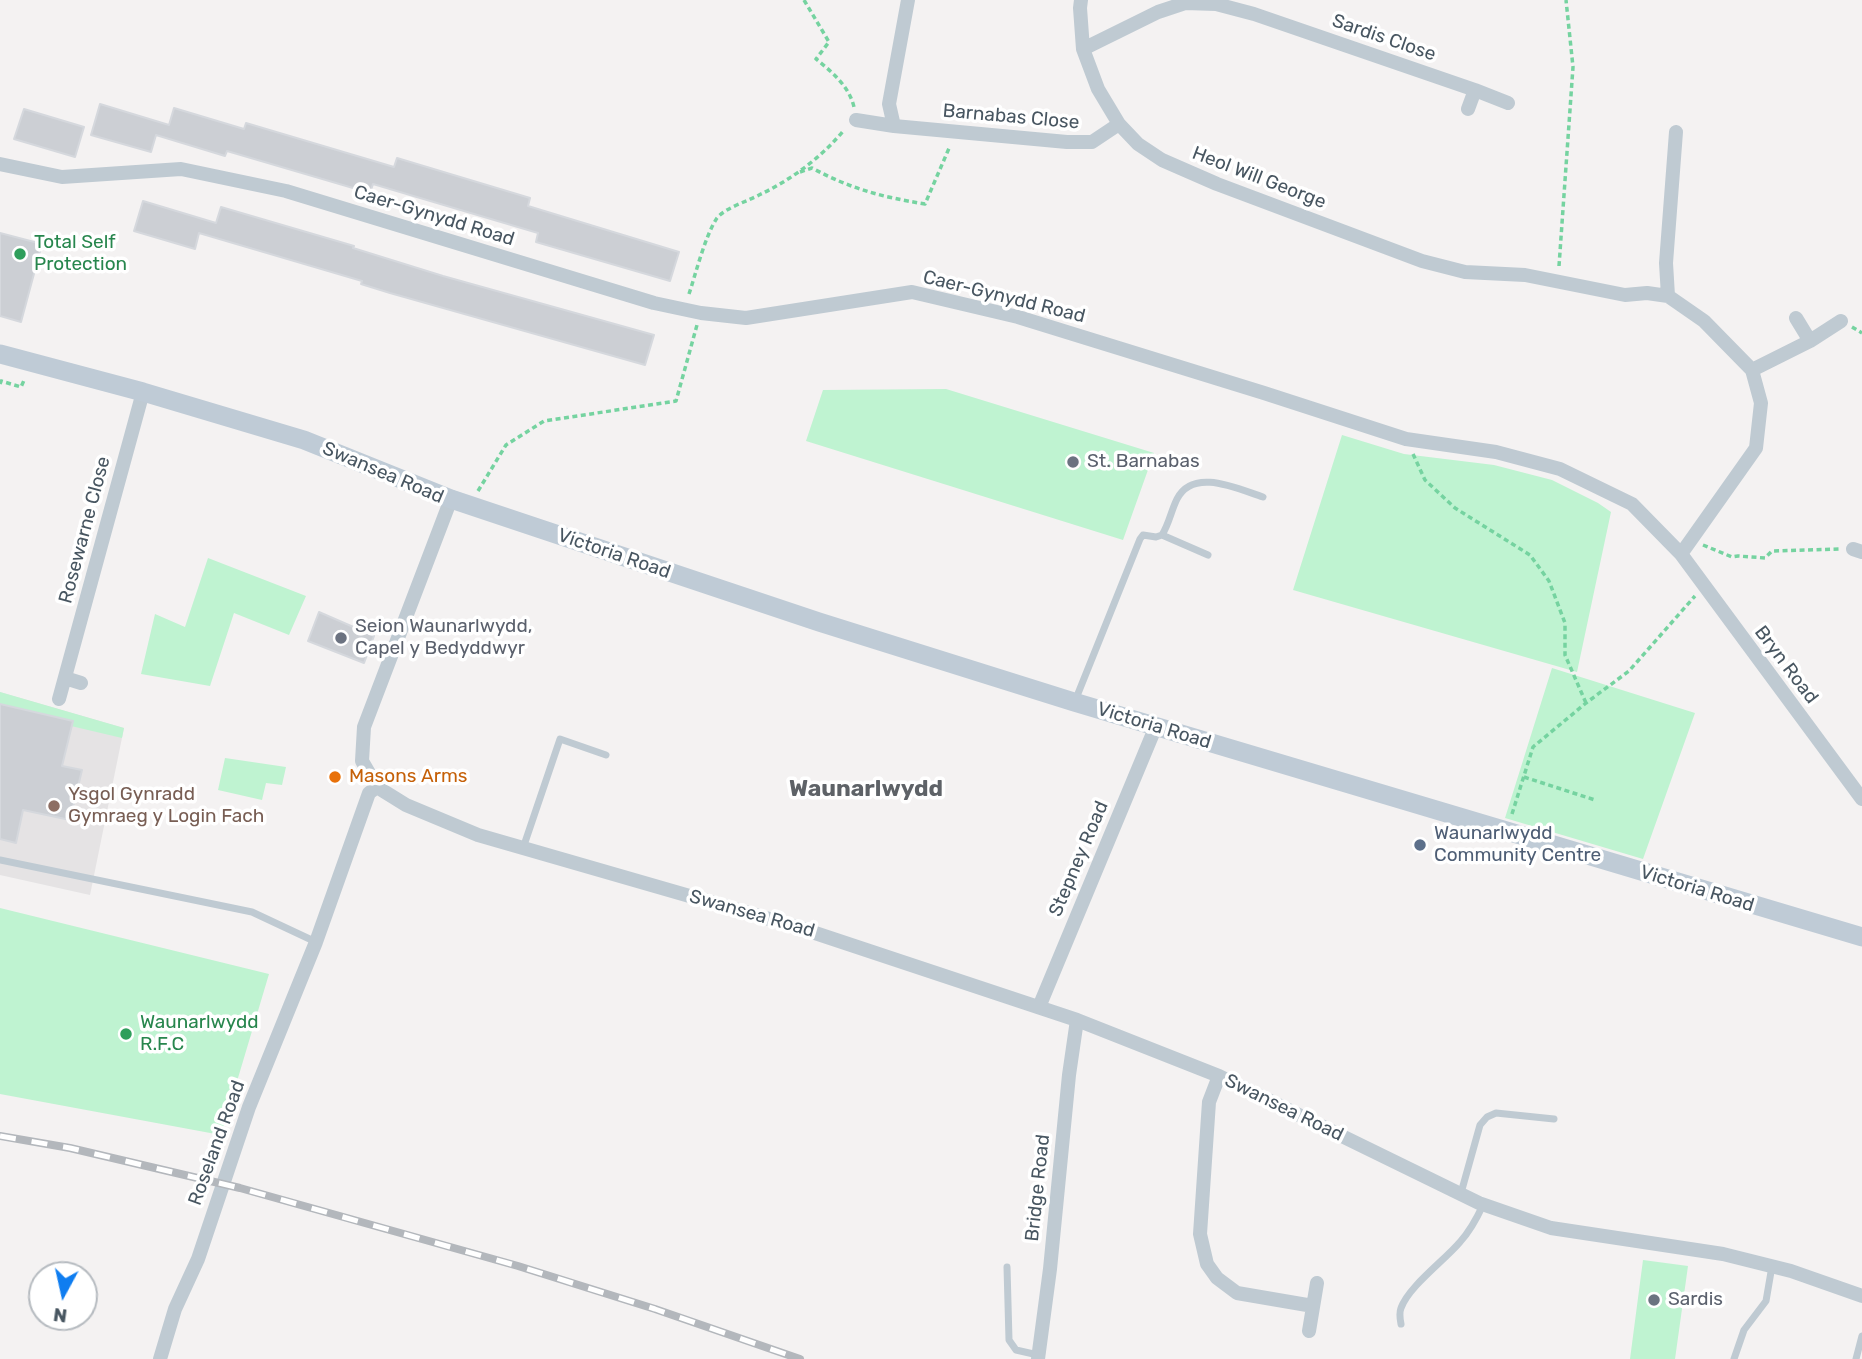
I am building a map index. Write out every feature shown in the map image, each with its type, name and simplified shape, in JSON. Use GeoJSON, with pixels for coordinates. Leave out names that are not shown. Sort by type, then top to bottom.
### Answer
{"type":"FeatureCollection","features":[{"type":"Feature","properties":{"kind":"main road","name":"Swansea Road"},"geometry":{"type":"LineString","coordinates":[[0,354],[143,392],[304,440],[461,502]]}},
{"type":"Feature","properties":{"kind":"main road","name":"Victoria Road"},"geometry":{"type":"LineString","coordinates":[[461,502],[819,622],[1074,702],[1862,937]]}},
{"type":"Feature","properties":{"kind":"street"},"geometry":{"type":"LineString","coordinates":[[894,126],[889,104],[908,0]]}},
{"type":"Feature","properties":{"kind":"street","name":"Heol Will George"},"geometry":{"type":"LineString","coordinates":[[1081,0],[1083,49],[1098,89],[1119,124],[1138,144],[1162,160],[1217,184],[1422,261],[1465,272],[1525,275],[1625,295],[1647,293],[1668,296]]}},
{"type":"Feature","properties":{"kind":"street","name":"Sardis Close"},"geometry":{"type":"LineString","coordinates":[[1083,49],[1158,12],[1185,4],[1216,4],[1254,14],[1508,103]]}},
{"type":"Feature","properties":{"kind":"street"},"geometry":{"type":"LineString","coordinates":[[1468,109],[1475,90]]}},
{"type":"Feature","properties":{"kind":"street","name":"Barnabas Close"},"geometry":{"type":"LineString","coordinates":[[852,117],[894,126],[1067,142],[1092,142],[1119,124]]}},
{"type":"Feature","properties":{"kind":"street"},"geometry":{"type":"LineString","coordinates":[[1676,132],[1666,263],[1668,296],[1704,321],[1752,370],[1761,403],[1756,448],[1681,554]]}},
{"type":"Feature","properties":{"kind":"street","name":"Caer-Gynydd Road"},"geometry":{"type":"LineString","coordinates":[[0,164],[62,177],[181,169],[286,191],[654,303],[701,313],[746,318],[912,292],[1030,320],[1406,439],[1496,452],[1560,469],[1632,504],[1681,554]]}},
{"type":"Feature","properties":{"kind":"street"},"geometry":{"type":"LineString","coordinates":[[1796,318],[1810,341]]}},
{"type":"Feature","properties":{"kind":"street"},"geometry":{"type":"LineString","coordinates":[[1752,370],[1810,341],[1841,321]]}},
{"type":"Feature","properties":{"kind":"street","name":"Rosewarne Close"},"geometry":{"type":"LineString","coordinates":[[59,699],[143,392]]}},
{"type":"Feature","properties":{"kind":"street","name":"Swansea Road"},"geometry":{"type":"LineString","coordinates":[[461,502],[364,727],[362,761],[377,787],[406,805],[466,830],[797,927],[1077,1020],[1219,1076],[1483,1205],[1551,1228],[1723,1254],[1772,1266],[1862,1296]]}},
{"type":"Feature","properties":{"kind":"street","name":"Bryn Road"},"geometry":{"type":"LineString","coordinates":[[1681,554],[1862,799]]}},
{"type":"Feature","properties":{"kind":"street"},"geometry":{"type":"LineString","coordinates":[[65,678],[81,683]]}},
{"type":"Feature","properties":{"kind":"street","name":"Stepney Road"},"geometry":{"type":"LineString","coordinates":[[1039,1006],[1156,726]]}},
{"type":"Feature","properties":{"kind":"street","name":"Roseland Road"},"geometry":{"type":"LineString","coordinates":[[160,1359],[175,1309],[198,1259],[249,1107],[316,942],[369,793],[377,787]]}},
{"type":"Feature","properties":{"kind":"street","name":"Bridge Road"},"geometry":{"type":"LineString","coordinates":[[1038,1357],[1077,1020]]}},
{"type":"Feature","properties":{"kind":"street"},"geometry":{"type":"LineString","coordinates":[[1219,1076],[1209,1102],[1200,1234],[1207,1264],[1217,1278],[1237,1293],[1314,1306]]}},
{"type":"Feature","properties":{"kind":"street"},"geometry":{"type":"LineString","coordinates":[[1309,1331],[1317,1283]]}},
{"type":"Feature","properties":{"kind":"lane"},"geometry":{"type":"LineString","coordinates":[[1162,536],[1177,498],[1191,485],[1202,482],[1219,483],[1263,497]]}},
{"type":"Feature","properties":{"kind":"lane"},"geometry":{"type":"LineString","coordinates":[[1074,702],[1140,538],[1143,535],[1162,536],[1208,555]]}},
{"type":"Feature","properties":{"kind":"lane"},"geometry":{"type":"LineString","coordinates":[[523,848],[560,739],[606,755]]}},
{"type":"Feature","properties":{"kind":"lane"},"geometry":{"type":"LineString","coordinates":[[0,860],[252,912],[316,942]]}},
{"type":"Feature","properties":{"kind":"lane"},"geometry":{"type":"LineString","coordinates":[[1461,1194],[1480,1125],[1487,1117],[1496,1113],[1554,1119]]}},
{"type":"Feature","properties":{"kind":"lane"},"geometry":{"type":"LineString","coordinates":[[1401,1324],[1401,1308],[1411,1293],[1444,1256],[1458,1245],[1483,1205]]}},
{"type":"Feature","properties":{"kind":"lane"},"geometry":{"type":"LineString","coordinates":[[1734,1359],[1744,1330],[1766,1301],[1772,1266]]}},
{"type":"Feature","properties":{"kind":"lane"},"geometry":{"type":"LineString","coordinates":[[1007,1268],[1009,1340],[1016,1350],[1038,1357]]}},
{"type":"Feature","properties":{"kind":"lane"},"geometry":{"type":"LineString","coordinates":[[1856,1359],[1862,1336]]}},
{"type":"Feature","properties":{"kind":"path"},"geometry":{"type":"LineString","coordinates":[[684,310],[705,246],[718,217],[761,195],[813,162],[843,132],[852,117],[851,95],[832,72],[816,59],[829,43],[804,0]]}},
{"type":"Feature","properties":{"kind":"path"},"geometry":{"type":"LineString","coordinates":[[1558,282],[1573,67],[1566,0]]}},
{"type":"Feature","properties":{"kind":"path"},"geometry":{"type":"LineString","coordinates":[[794,174],[812,169],[875,195],[925,204],[956,132]]}},
{"type":"Feature","properties":{"kind":"path"},"geometry":{"type":"LineString","coordinates":[[461,502],[506,445],[544,421],[676,401],[701,313]]}},
{"type":"Feature","properties":{"kind":"path"},"geometry":{"type":"LineString","coordinates":[[1406,439],[1425,480],[1455,508],[1530,555],[1549,580],[1565,623],[1565,655],[1586,703]]}},
{"type":"Feature","properties":{"kind":"path"},"geometry":{"type":"LineString","coordinates":[[1692,539],[1732,557],[1765,558],[1772,551],[1857,550]]}},
{"type":"Feature","properties":{"kind":"path"},"geometry":{"type":"LineString","coordinates":[[1506,832],[1533,747],[1629,671],[1689,602],[1705,588]]}},
{"type":"Feature","properties":{"kind":"path"},"geometry":{"type":"LineString","coordinates":[[1523,777],[1595,800]]}},
{"type":"Feature","properties":{"kind":"shaded area","name":"Ysgol Gynradd Gymraeg y Login Fach"},"geometry":{"type":"Polygon","coordinates":[[[0,692],[124,728],[90,895],[0,875],[0,692]]]}},
{"type":"Feature","properties":{"kind":"green space"},"geometry":{"type":"Polygon","coordinates":[[[946,389],[1154,453],[1123,540],[806,441],[823,390],[946,389]]]}},
{"type":"Feature","properties":{"kind":"green space"},"geometry":{"type":"Polygon","coordinates":[[[1342,435],[1404,454],[1494,465],[1552,480],[1611,512],[1577,672],[1293,590],[1342,435]]]}},
{"type":"Feature","properties":{"kind":"green space"},"geometry":{"type":"Polygon","coordinates":[[[208,558],[306,596],[289,635],[234,613],[210,686],[141,674],[155,614],[185,627],[208,558]]]}},
{"type":"Feature","properties":{"kind":"green space"},"geometry":{"type":"Polygon","coordinates":[[[1552,668],[1695,713],[1643,859],[1505,818],[1552,668]]]}},
{"type":"Feature","properties":{"kind":"green space"},"geometry":{"type":"Polygon","coordinates":[[[0,692],[124,728],[122,738],[71,726],[72,721],[0,704],[0,692]]]}},
{"type":"Feature","properties":{"kind":"green space"},"geometry":{"type":"Polygon","coordinates":[[[225,758],[286,767],[282,785],[266,783],[262,800],[218,790],[225,758]]]}},
{"type":"Feature","properties":{"kind":"green space","name":"Waunarlwydd R.F.C"},"geometry":{"type":"Polygon","coordinates":[[[0,908],[269,974],[221,1135],[0,1094],[0,908]]]}},
{"type":"Feature","properties":{"kind":"green space"},"geometry":{"type":"Polygon","coordinates":[[[1643,1260],[1688,1266],[1675,1359],[1630,1359],[1643,1260]]]}},
{"type":"Feature","properties":{"kind":"building"},"geometry":{"type":"Polygon","coordinates":[[[100,104],[169,125],[174,108],[244,129],[246,123],[394,167],[397,158],[530,198],[528,206],[679,252],[670,281],[536,242],[538,233],[373,184],[370,193],[227,151],[225,156],[156,135],[151,152],[91,135],[100,104]]]}},
{"type":"Feature","properties":{"kind":"building"},"geometry":{"type":"Polygon","coordinates":[[[24,109],[84,127],[75,157],[14,139],[24,109]]]}},
{"type":"Feature","properties":{"kind":"building"},"geometry":{"type":"Polygon","coordinates":[[[143,201],[216,223],[221,207],[354,246],[353,248],[443,276],[654,335],[645,365],[390,293],[361,284],[362,281],[199,233],[195,249],[134,231],[143,201]]]}},
{"type":"Feature","properties":{"kind":"building"},"geometry":{"type":"Polygon","coordinates":[[[0,233],[42,244],[21,322],[0,316],[0,233]]]}},
{"type":"Feature","properties":{"kind":"building","name":"Seion Waunarlwydd, Capel y Bedyddwyr"},"geometry":{"type":"Polygon","coordinates":[[[319,612],[374,636],[364,663],[308,641],[319,612]]]}},
{"type":"Feature","properties":{"kind":"building"},"geometry":{"type":"Polygon","coordinates":[[[0,704],[73,721],[62,766],[82,770],[70,820],[23,810],[16,843],[0,839],[0,704]]]}},
{"type":"Feature","properties":{"kind":"railway"},"geometry":{"type":"LineString","coordinates":[[0,1136],[70,1148],[240,1188],[518,1266],[800,1359]]}},
{"type":"Feature","properties":{"kind":"place","name":"Total Self Protection"},"geometry":{"type":"Point","coordinates":[20,254]}},
{"type":"Feature","properties":{"kind":"place","name":"St. Barnabas"},"geometry":{"type":"Point","coordinates":[1073,462]}},
{"type":"Feature","properties":{"kind":"place","name":"Seion Waunarlwydd, Capel y Bedyddwyr"},"geometry":{"type":"Point","coordinates":[341,638]}},
{"type":"Feature","properties":{"kind":"place","name":"Masons Arms"},"geometry":{"type":"Point","coordinates":[335,777]}},
{"type":"Feature","properties":{"kind":"place","name":"Ysgol Gynradd Gymraeg y Login Fach"},"geometry":{"type":"Point","coordinates":[54,806]}},
{"type":"Feature","properties":{"kind":"place","name":"Waunarlwydd Community Centre"},"geometry":{"type":"Point","coordinates":[1420,845]}},
{"type":"Feature","properties":{"kind":"place","name":"Waunarlwydd R.F.C"},"geometry":{"type":"Point","coordinates":[126,1034]}},
{"type":"Feature","properties":{"kind":"place","name":"Sardis"},"geometry":{"type":"Point","coordinates":[1654,1300]}},
{"type":"Feature","properties":{"kind":"district","name":"Waunarlwydd"},"geometry":{"type":"Point","coordinates":[866,789]}}]}
